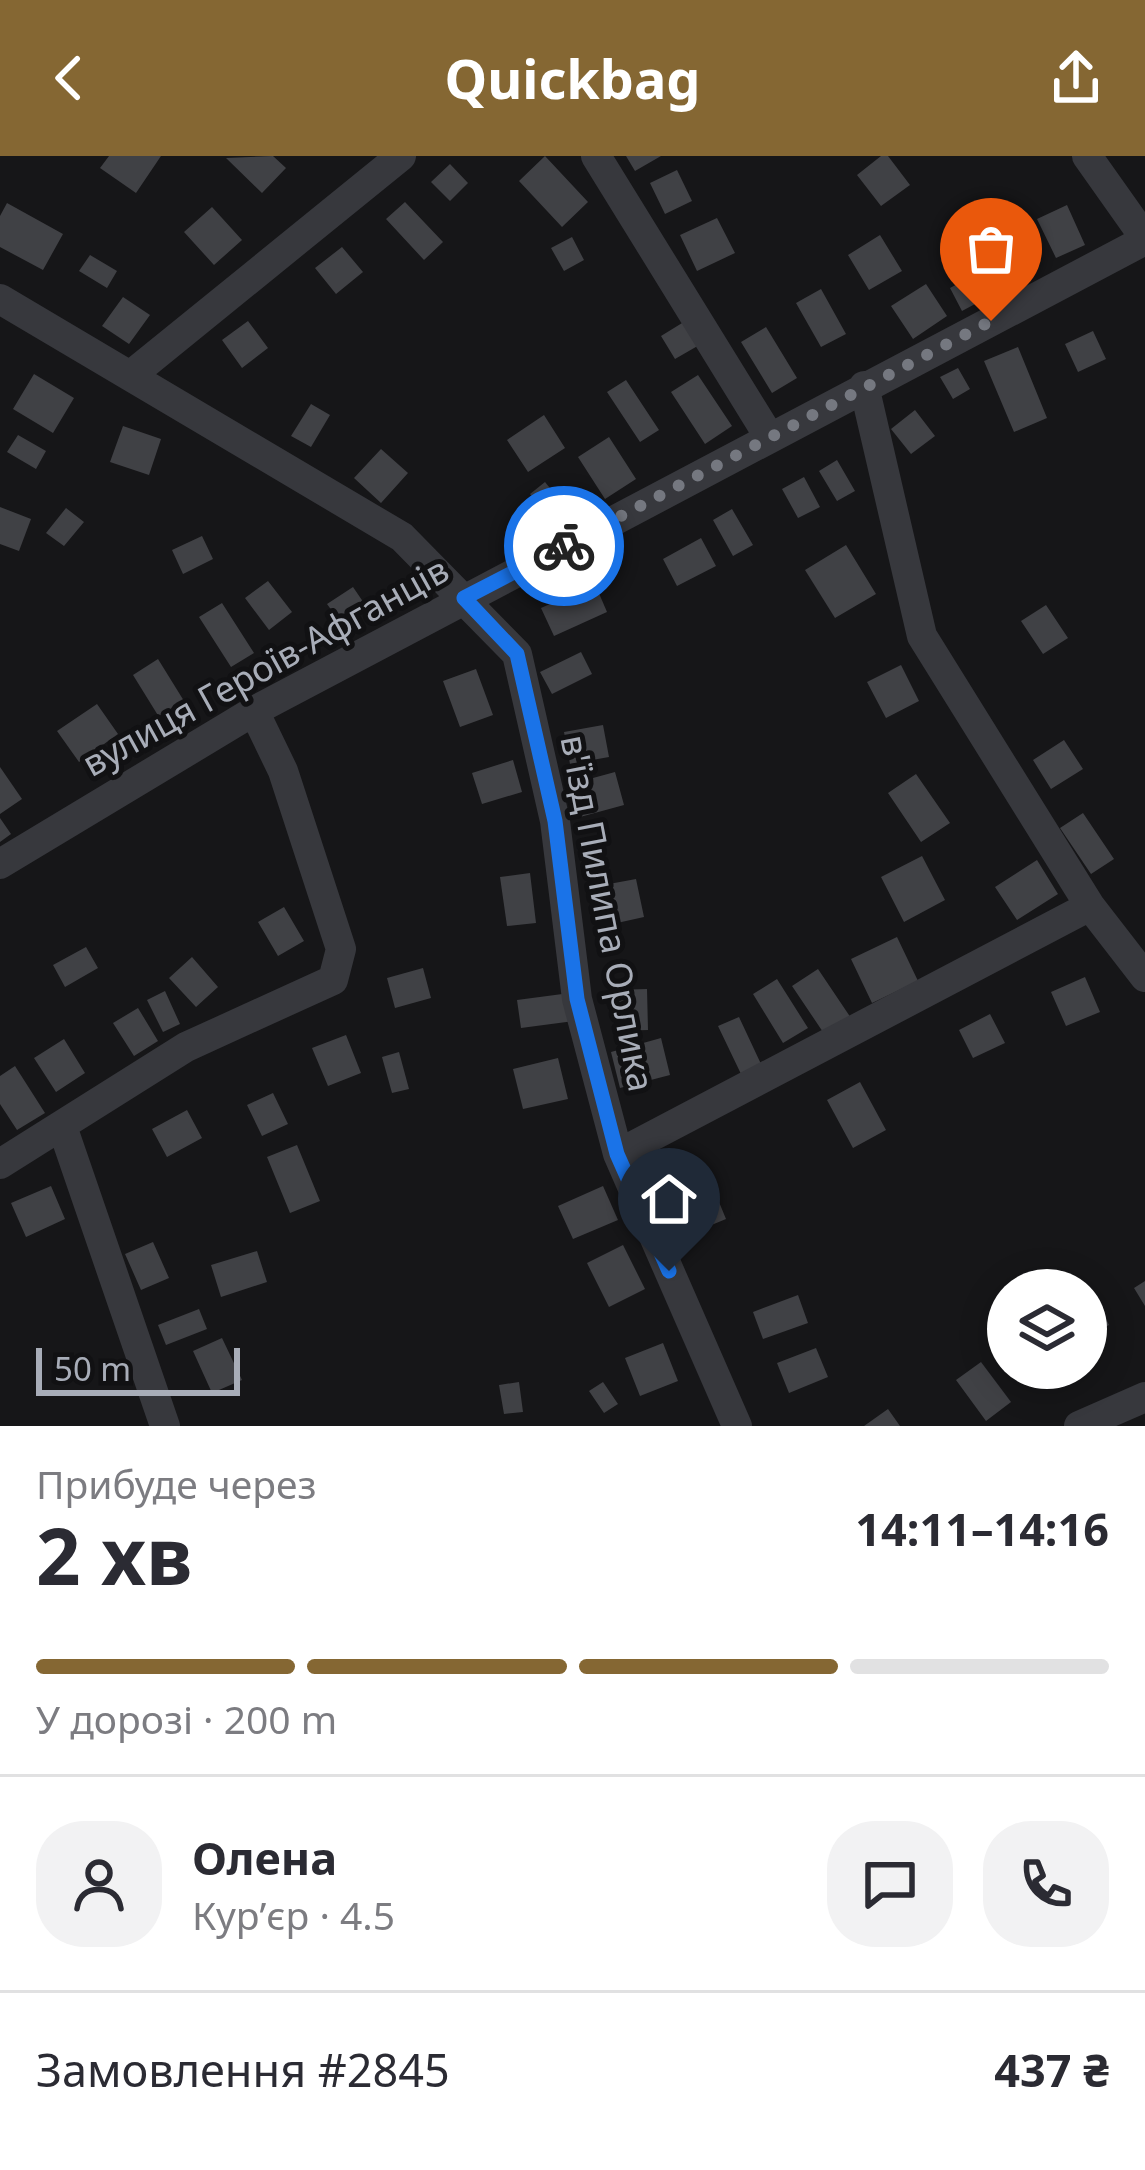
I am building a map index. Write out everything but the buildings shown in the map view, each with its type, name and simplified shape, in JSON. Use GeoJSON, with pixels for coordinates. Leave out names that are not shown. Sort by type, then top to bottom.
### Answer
{"type":"FeatureCollection","features":[{"type":"Feature","properties":{"kind":"street"},"geometry":{"type":"LineString","coordinates":[[130,376],[401,156]]}},
{"type":"Feature","properties":{"kind":"street"},"geometry":{"type":"LineString","coordinates":[[596,156],[770,438]]}},
{"type":"Feature","properties":{"kind":"street"},"geometry":{"type":"LineString","coordinates":[[1087,156],[1145,239]]}},
{"type":"Feature","properties":{"kind":"street","name":"вулиця Героїв-Афганців"},"geometry":{"type":"LineString","coordinates":[[0,864],[254,711],[1145,239]]}},
{"type":"Feature","properties":{"kind":"street","name":"в'їзд Пилипа Орлика"},"geometry":{"type":"LineString","coordinates":[[0,299],[402,537],[517,654],[555,821],[577,999],[617,1154],[737,1426]]}},
{"type":"Feature","properties":{"kind":"street"},"geometry":{"type":"LineString","coordinates":[[864,386],[922,636],[1090,906],[1145,976]]}},
{"type":"Feature","properties":{"kind":"street"},"geometry":{"type":"LineString","coordinates":[[0,1164],[63,1129],[185,1047],[333,980],[341,949],[283,771],[254,711]]}},
{"type":"Feature","properties":{"kind":"street"},"geometry":{"type":"LineString","coordinates":[[617,1154],[1090,906]]}},
{"type":"Feature","properties":{"kind":"street"},"geometry":{"type":"LineString","coordinates":[[63,1129],[165,1426]]}},
{"type":"Feature","properties":{"kind":"street"},"geometry":{"type":"LineString","coordinates":[[1079,1426],[1145,1397]]}},
{"type":"Feature","properties":{"kind":"way so far"},"geometry":{"type":"LineString","coordinates":[[564,546],[991,321]]}},
{"type":"Feature","properties":{"kind":"route"},"geometry":{"type":"LineString","coordinates":[[564,546],[464,598],[517,654],[555,821],[577,999],[617,1154],[669,1271]]}}]}
